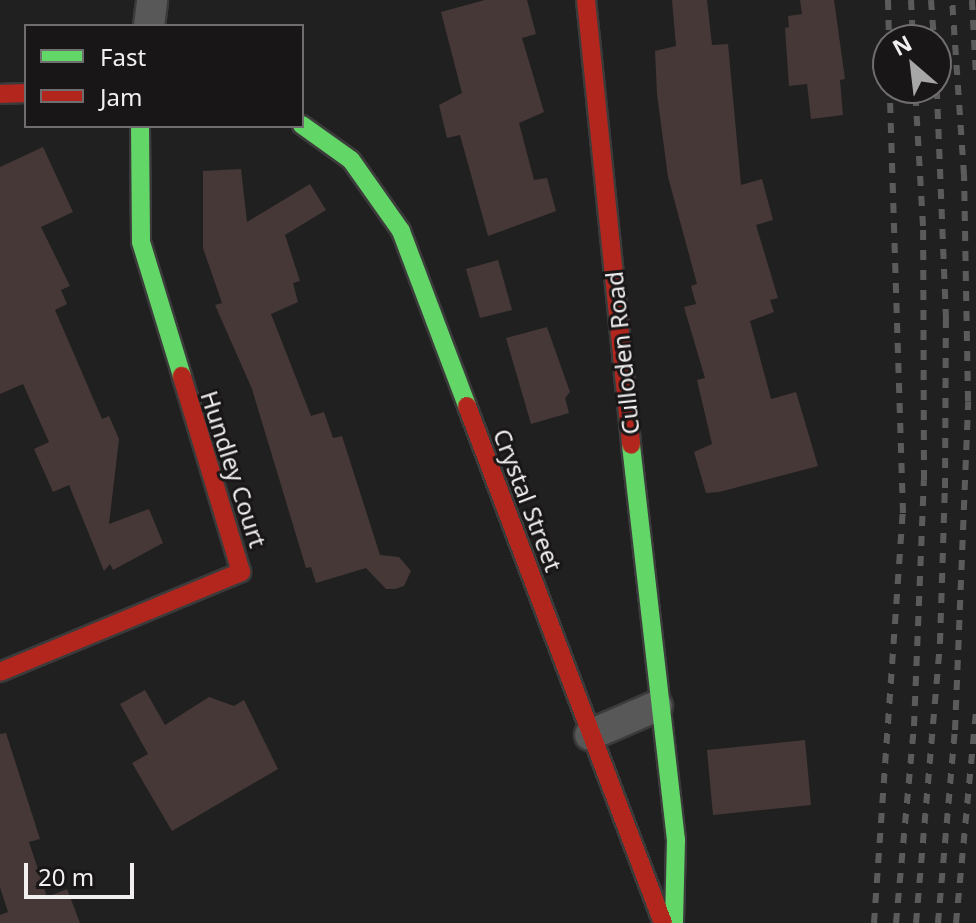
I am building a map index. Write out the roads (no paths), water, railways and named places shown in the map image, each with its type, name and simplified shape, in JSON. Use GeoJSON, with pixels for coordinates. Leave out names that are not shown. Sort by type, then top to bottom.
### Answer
{"type":"FeatureCollection","features":[{"type":"Feature","properties":{"kind":"street"},"geometry":{"type":"LineString","coordinates":[[149,24],[152,0]]}},
{"type":"Feature","properties":{"kind":"street","name":"Culloden Road"},"geometry":{"type":"LineString","coordinates":[[586,0],[657,706],[676,840],[674,923]]}},
{"type":"Feature","properties":{"kind":"street"},"geometry":{"type":"LineString","coordinates":[[0,94],[24,93]]}},
{"type":"Feature","properties":{"kind":"street","name":"Crystal Street"},"geometry":{"type":"LineString","coordinates":[[304,126],[351,160],[401,231],[663,923]]}},
{"type":"Feature","properties":{"kind":"street","name":"Hundley Court"},"geometry":{"type":"LineString","coordinates":[[0,672],[241,572],[141,242],[140,128]]}},
{"type":"Feature","properties":{"kind":"street"},"geometry":{"type":"LineString","coordinates":[[590,735],[657,706]]}},
{"type":"Feature","properties":{"kind":"railway"},"geometry":{"type":"LineString","coordinates":[[888,0],[889,24]]}},
{"type":"Feature","properties":{"kind":"railway"},"geometry":{"type":"LineString","coordinates":[[911,0],[912,24]]}},
{"type":"Feature","properties":{"kind":"railway"},"geometry":{"type":"LineString","coordinates":[[931,0],[933,24]]}},
{"type":"Feature","properties":{"kind":"railway"},"geometry":{"type":"LineString","coordinates":[[938,923],[955,730],[968,401],[964,175],[952,0]]}},
{"type":"Feature","properties":{"kind":"railway"},"geometry":{"type":"LineString","coordinates":[[972,0],[976,77]]}},
{"type":"Feature","properties":{"kind":"railway"},"geometry":{"type":"LineString","coordinates":[[874,923],[903,513],[890,104]]}},
{"type":"Feature","properties":{"kind":"railway"},"geometry":{"type":"LineString","coordinates":[[896,923],[914,726],[924,480],[923,226],[916,104]]}},
{"type":"Feature","properties":{"kind":"railway"},"geometry":{"type":"LineString","coordinates":[[916,923],[940,643],[945,488],[946,319],[937,104]]}},
{"type":"Feature","properties":{"kind":"railway"},"geometry":{"type":"LineString","coordinates":[[956,923],[976,711]]}}]}
